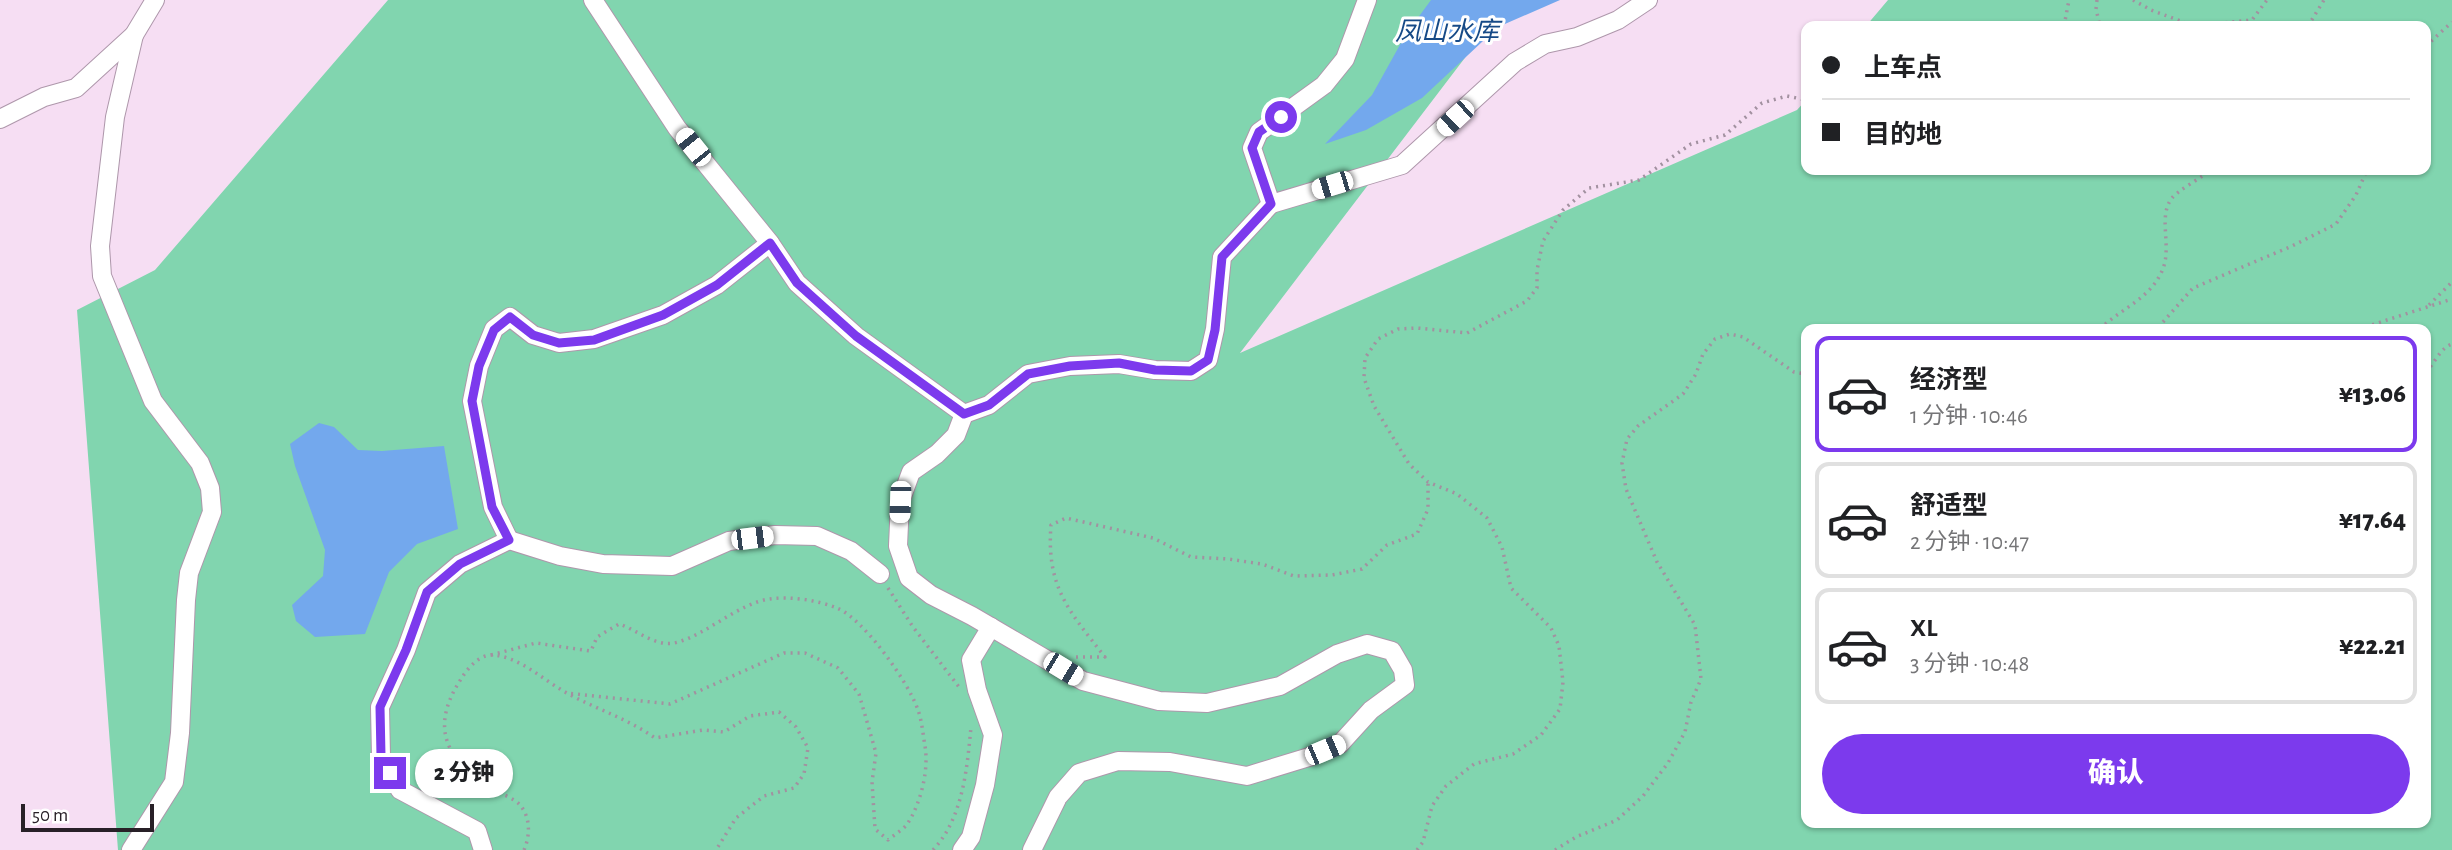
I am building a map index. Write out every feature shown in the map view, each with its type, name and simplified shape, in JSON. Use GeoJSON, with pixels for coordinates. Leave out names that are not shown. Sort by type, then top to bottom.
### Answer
{"type":"FeatureCollection","features":[{"type":"Feature","properties":{"kind":"street"},"geometry":{"type":"LineString","coordinates":[[0,119],[44,97],[76,88],[134,35],[155,0]]}},
{"type":"Feature","properties":{"kind":"street"},"geometry":{"type":"LineString","coordinates":[[593,0],[677,128],[770,243],[797,283],[856,336],[964,414]]}},
{"type":"Feature","properties":{"kind":"street"},"geometry":{"type":"LineString","coordinates":[[1271,204],[1252,148],[1259,132],[1324,85],[1345,59],[1367,0]]}},
{"type":"Feature","properties":{"kind":"street"},"geometry":{"type":"LineString","coordinates":[[1032,850],[1058,797],[1079,774],[1118,761],[1170,762],[1247,776],[1309,757],[1340,744],[1371,710],[1405,685],[1403,670],[1392,652],[1367,645],[1337,654],[1280,685],[1207,702],[1159,701],[1083,681],[930,595],[909,578],[898,547],[900,502],[911,472],[937,454],[956,435],[964,414],[989,405],[1028,374],[1070,366],[1119,363],[1155,370],[1191,371],[1208,360],[1215,330],[1222,257],[1271,204],[1402,165],[1515,62],[1545,44],[1577,37],[1618,20],[1648,0]]}},
{"type":"Feature","properties":{"kind":"street"},"geometry":{"type":"LineString","coordinates":[[131,850],[174,782],[180,733],[189,573],[212,512],[210,488],[200,463],[153,401],[102,275],[100,247],[115,117],[134,35]]}},
{"type":"Feature","properties":{"kind":"street"},"geometry":{"type":"LineString","coordinates":[[509,540],[492,507],[472,401],[479,366],[494,330],[510,317],[533,335],[559,343],[594,340],[663,315],[717,285],[770,243]]}},
{"type":"Feature","properties":{"kind":"street"},"geometry":{"type":"LineString","coordinates":[[483,850],[477,831],[400,790],[381,756],[380,707],[406,650],[427,592],[460,564],[509,540],[560,556],[603,564],[672,566],[729,541],[775,535],[817,536],[851,551],[880,574]]}},
{"type":"Feature","properties":{"kind":"street"},"geometry":{"type":"LineString","coordinates":[[962,850],[971,836],[982,798],[993,735],[977,690],[971,660],[991,627]]}},
{"type":"Feature","properties":{"kind":"path"},"geometry":{"type":"LineString","coordinates":[[2065,21],[2069,0]]}},
{"type":"Feature","properties":{"kind":"path"},"geometry":{"type":"LineString","coordinates":[[2097,0],[2099,21]]}},
{"type":"Feature","properties":{"kind":"path"},"geometry":{"type":"LineString","coordinates":[[2133,0],[2181,21]]}},
{"type":"Feature","properties":{"kind":"path"},"geometry":{"type":"LineString","coordinates":[[2242,21],[2252,20],[2267,0]]}},
{"type":"Feature","properties":{"kind":"path"},"geometry":{"type":"LineString","coordinates":[[2311,21],[2324,0]]}},
{"type":"Feature","properties":{"kind":"path"},"geometry":{"type":"LineString","coordinates":[[2431,41],[2452,22]]}},
{"type":"Feature","properties":{"kind":"path"},"geometry":{"type":"LineString","coordinates":[[1417,850],[1423,842],[1432,806],[1446,786],[1474,764],[1513,754],[1541,735],[1560,709],[1563,682],[1559,646],[1550,628],[1511,588],[1502,547],[1487,518],[1457,494],[1428,482],[1409,464],[1374,406],[1364,378],[1365,358],[1378,339],[1398,330],[1417,328],[1467,333],[1527,301],[1537,288],[1537,270],[1544,241],[1563,210],[1589,188],[1639,180],[1691,144],[1725,135],[1762,103],[1787,96],[1801,99]]}},
{"type":"Feature","properties":{"kind":"path"},"geometry":{"type":"LineString","coordinates":[[2105,324],[2138,303],[2162,272],[2168,246],[2164,218],[2172,198],[2204,175]]}},
{"type":"Feature","properties":{"kind":"path"},"geometry":{"type":"LineString","coordinates":[[2163,323],[2193,288],[2336,225],[2356,195],[2365,175]]}},
{"type":"Feature","properties":{"kind":"path"},"geometry":{"type":"LineString","coordinates":[[2427,306],[2452,282]]}},
{"type":"Feature","properties":{"kind":"path"},"geometry":{"type":"LineString","coordinates":[[2374,324],[2452,299]]}},
{"type":"Feature","properties":{"kind":"path"},"geometry":{"type":"LineString","coordinates":[[1555,850],[1576,837],[1617,820],[1643,796],[1668,763],[1685,732],[1691,702],[1701,679],[1695,625],[1657,562],[1626,489],[1622,463],[1627,439],[1638,426],[1683,394],[1696,374],[1703,354],[1715,339],[1730,334],[1744,337],[1794,372],[1801,373]]}},
{"type":"Feature","properties":{"kind":"path"},"geometry":{"type":"LineString","coordinates":[[2431,367],[2445,346],[2452,344]]}},
{"type":"Feature","properties":{"kind":"path"},"geometry":{"type":"LineString","coordinates":[[1042,657],[1105,657],[1068,609],[1053,576],[1049,543],[1051,525],[1066,518],[1153,538],[1191,557],[1262,564],[1294,576],[1332,575],[1362,569],[1387,545],[1417,534],[1428,509],[1428,482]]}},
{"type":"Feature","properties":{"kind":"path"},"geometry":{"type":"LineString","coordinates":[[880,574],[913,627],[944,664],[963,694]]}},
{"type":"Feature","properties":{"kind":"path"},"geometry":{"type":"LineString","coordinates":[[524,850],[529,839],[527,818],[519,804],[458,763],[445,742],[444,715],[456,686],[470,664],[491,655],[536,643],[592,651],[597,637],[620,624],[655,642],[677,643],[737,611],[768,599],[802,599],[839,608],[867,632],[902,677],[918,710],[927,758],[921,793],[907,824],[888,840],[875,829],[872,782],[876,753],[859,694],[838,668],[805,653],[784,653],[670,704],[566,693]]}},
{"type":"Feature","properties":{"kind":"path"},"geometry":{"type":"LineString","coordinates":[[491,655],[514,660],[566,693],[632,722],[655,738],[703,730],[724,732],[750,716],[779,712],[796,727],[808,748],[804,774],[794,788],[764,796],[736,818],[716,850]]}},
{"type":"Feature","properties":{"kind":"path"},"geometry":{"type":"LineString","coordinates":[[933,850],[954,817],[967,765],[971,724]]}},
{"type":"Feature","properties":{"kind":"green space"},"geometry":{"type":"Polygon","coordinates":[[[388,0],[1509,0],[1240,353],[1797,110],[1801,106],[1801,175],[2431,175],[2431,21],[1870,21],[1888,0],[2452,0],[2452,850],[118,850],[77,310],[155,270],[388,0]]]}},
{"type":"Feature","properties":{"kind":"water","name":"凤山水库"},"geometry":{"type":"Polygon","coordinates":[[[1431,0],[1560,0],[1498,27],[1422,98],[1366,130],[1325,144],[1372,95],[1406,34],[1431,0]]]}},
{"type":"Feature","properties":{"kind":"water"},"geometry":{"type":"Polygon","coordinates":[[[319,423],[334,427],[358,450],[382,451],[444,446],[458,529],[417,544],[389,572],[365,634],[315,637],[296,621],[292,605],[323,576],[325,550],[295,466],[290,444],[319,423]]]}},
{"type":"Feature","properties":{"kind":"route"},"geometry":{"type":"LineString","coordinates":[[390,773],[381,756],[380,707],[406,650],[427,592],[460,564],[509,540],[492,507],[472,401],[479,366],[494,330],[510,317],[533,335],[559,343],[594,340],[663,315],[717,285],[770,243],[797,283],[856,336],[964,414],[989,405],[1028,374],[1070,366],[1119,363],[1155,370],[1191,371],[1208,360],[1215,330],[1222,257],[1271,204],[1252,148],[1259,132],[1281,117]]}}]}
